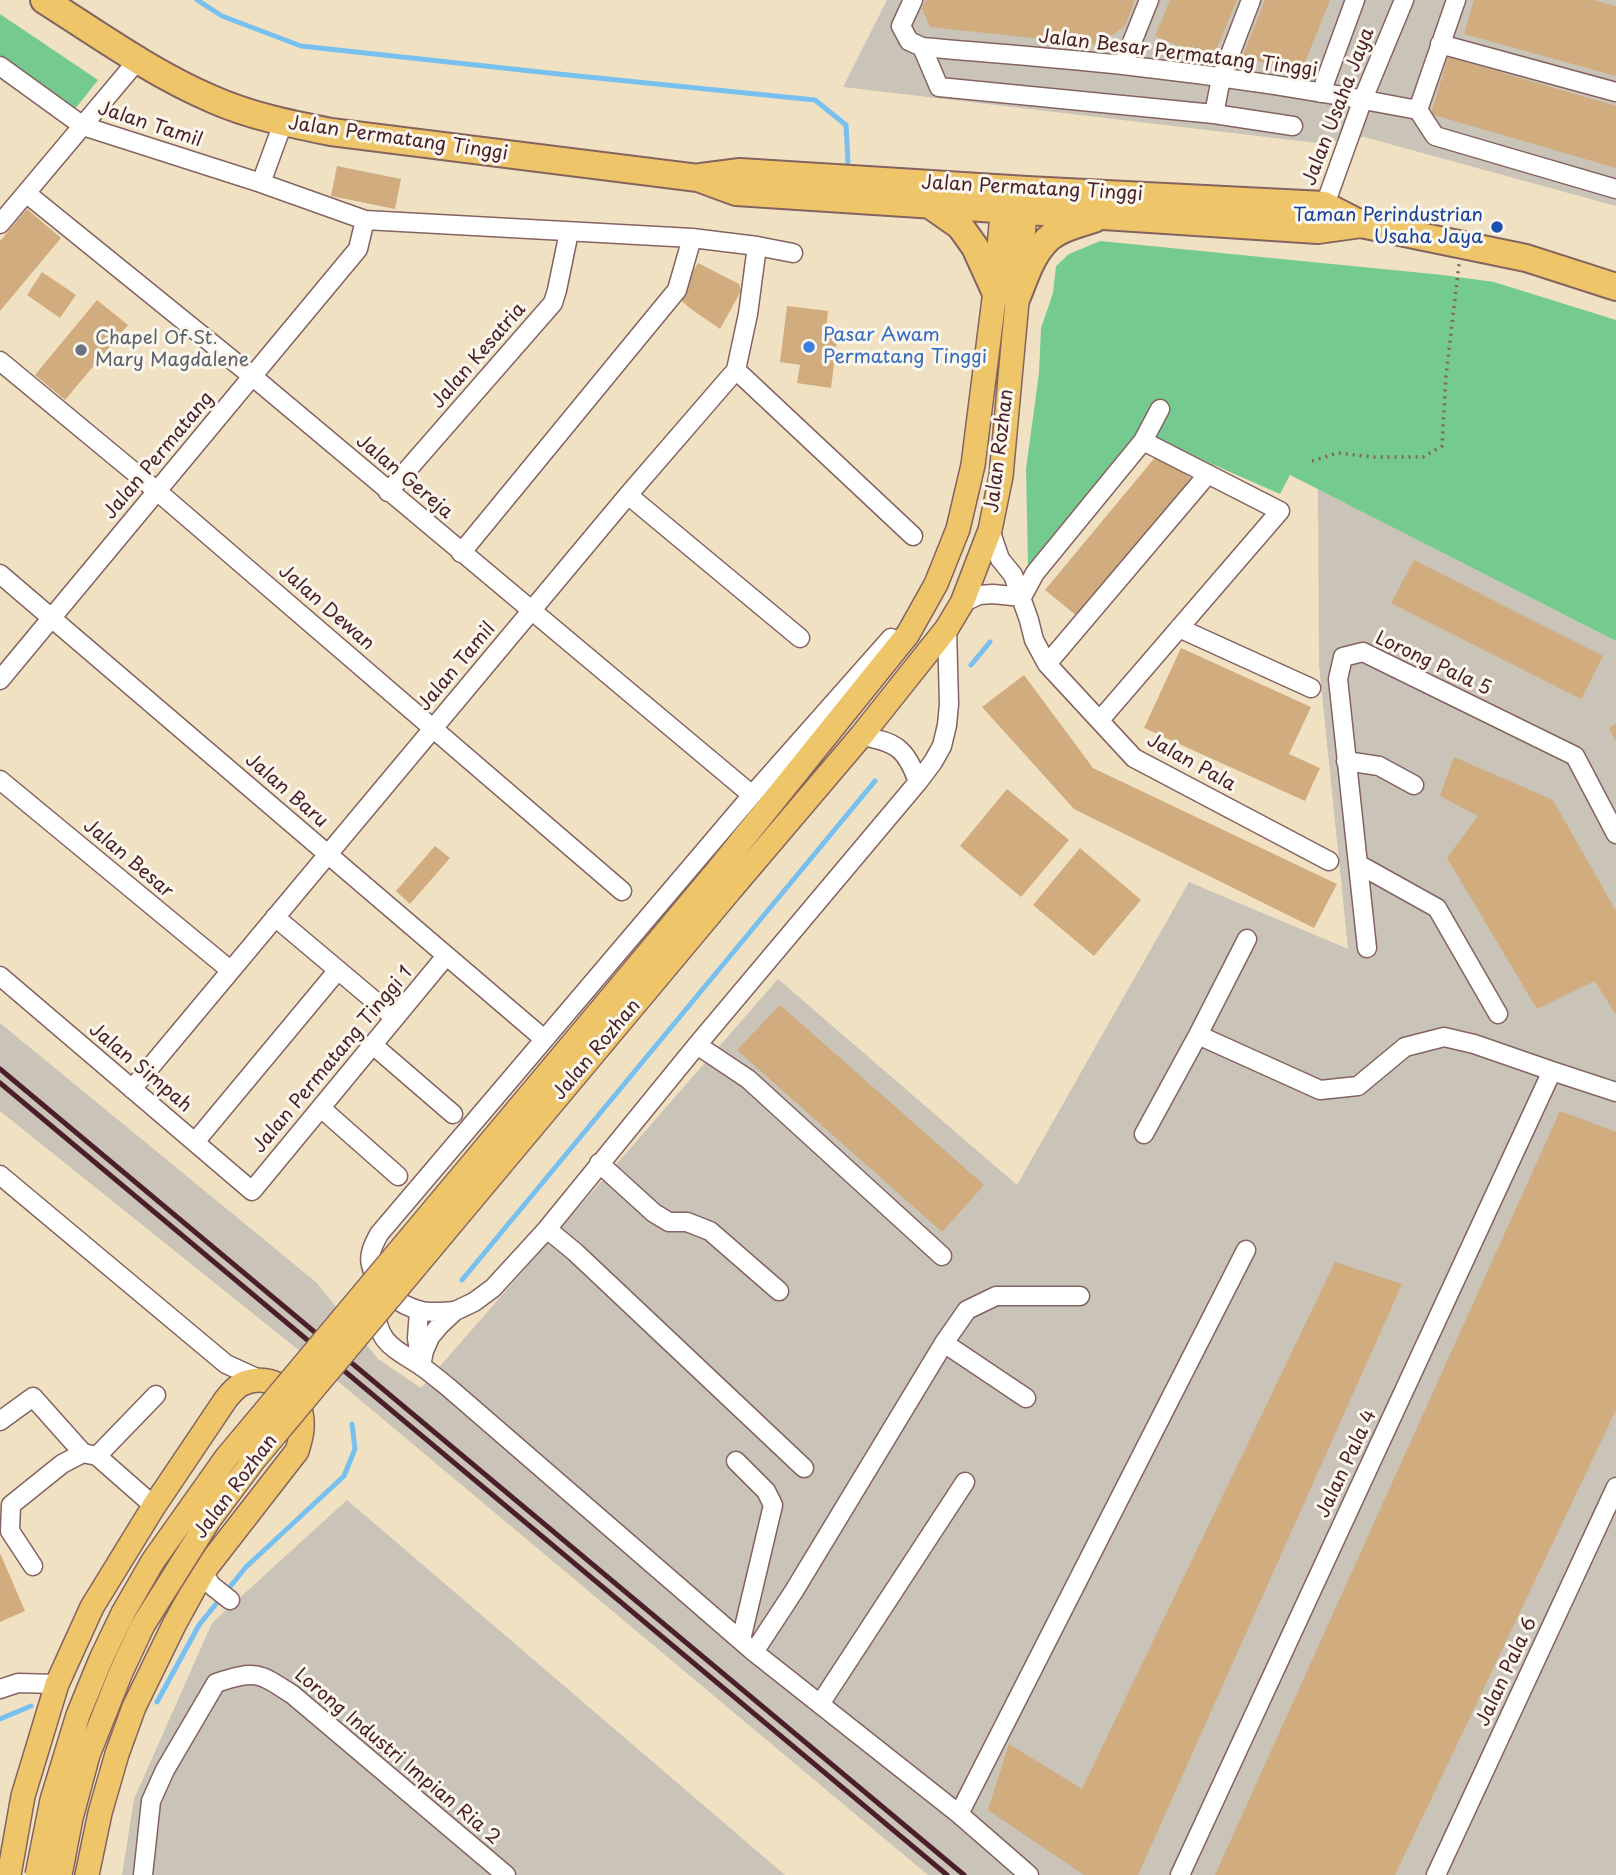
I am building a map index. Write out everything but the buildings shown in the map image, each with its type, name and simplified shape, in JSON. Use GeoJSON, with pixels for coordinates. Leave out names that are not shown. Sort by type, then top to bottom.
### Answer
{"type":"FeatureCollection","features":[{"type":"Feature","properties":{"kind":"highway","name":"Jalan Permatang Tinggi"},"geometry":{"type":"LineString","coordinates":[[44,0],[137,61],[213,99],[283,123],[331,132],[698,178],[736,192],[930,205],[1015,199],[1106,215],[1321,217]]}},
{"type":"Feature","properties":{"kind":"highway","name":"Jalan Permatang Tinggi"},"geometry":{"type":"LineString","coordinates":[[698,178],[740,172],[1015,199],[1321,217],[1526,258],[1616,287]]}},
{"type":"Feature","properties":{"kind":"highway"},"geometry":{"type":"LineString","coordinates":[[930,205],[960,226],[1006,294],[1049,238],[1068,228],[1106,215]]}},
{"type":"Feature","properties":{"kind":"main road","name":"Jalan Rozhan"},"geometry":{"type":"LineString","coordinates":[[60,1875],[71,1818],[88,1755],[121,1672],[142,1625],[209,1520],[253,1461],[861,736],[947,628],[962,603],[990,530],[1001,476],[1006,294],[1015,199]]}},
{"type":"Feature","properties":{"kind":"main road","name":"Jalan Rozhan"},"geometry":{"type":"LineString","coordinates":[[37,1875],[52,1800],[78,1715],[117,1624],[153,1561],[226,1458],[718,870],[908,634],[936,584],[961,520],[1006,294]]}},
{"type":"Feature","properties":{"kind":"main road"},"geometry":{"type":"LineString","coordinates":[[6,1872],[23,1796],[57,1684],[92,1607],[154,1506],[226,1399],[240,1385],[260,1379],[276,1383],[297,1401],[302,1415],[302,1435],[297,1451],[174,1625],[134,1707],[117,1754],[100,1813],[87,1875]]}},
{"type":"Feature","properties":{"kind":"street"},"geometry":{"type":"LineString","coordinates":[[913,0],[901,26],[916,44],[939,86],[1214,114],[1293,126]]}},
{"type":"Feature","properties":{"kind":"street"},"geometry":{"type":"LineString","coordinates":[[1123,65],[1149,0]]}},
{"type":"Feature","properties":{"kind":"street"},"geometry":{"type":"LineString","coordinates":[[1214,114],[1221,78],[1251,0]]}},
{"type":"Feature","properties":{"kind":"street","name":"Jalan Usaha Jaya"},"geometry":{"type":"LineString","coordinates":[[1321,93],[1354,0]]}},
{"type":"Feature","properties":{"kind":"street","name":"Jalan Usaha Jaya"},"geometry":{"type":"LineString","coordinates":[[1321,217],[1363,99],[1404,0]]}},
{"type":"Feature","properties":{"kind":"street"},"geometry":{"type":"LineString","coordinates":[[1456,0],[1418,110],[1435,136],[1616,189]]}},
{"type":"Feature","properties":{"kind":"street","name":"Jalan Besar Permatang Tinggi"},"geometry":{"type":"LineString","coordinates":[[916,44],[1123,65],[1363,99],[1418,110]]}},
{"type":"Feature","properties":{"kind":"street"},"geometry":{"type":"LineString","coordinates":[[1440,44],[1616,92]]}},
{"type":"Feature","properties":{"kind":"street"},"geometry":{"type":"LineString","coordinates":[[0,224],[137,61]]}},
{"type":"Feature","properties":{"kind":"street","name":"Jalan Tamil"},"geometry":{"type":"LineString","coordinates":[[0,66],[83,126],[261,183],[365,220],[692,238],[793,253]]}},
{"type":"Feature","properties":{"kind":"street"},"geometry":{"type":"LineString","coordinates":[[261,183],[283,123]]}},
{"type":"Feature","properties":{"kind":"street","name":"Jalan Gereja"},"geometry":{"type":"LineString","coordinates":[[26,193],[252,376],[752,795]]}},
{"type":"Feature","properties":{"kind":"street","name":"Jalan Permatang"},"geometry":{"type":"LineString","coordinates":[[0,680],[358,249],[365,220]]}},
{"type":"Feature","properties":{"kind":"street","name":"Jalan Kesatria"},"geometry":{"type":"LineString","coordinates":[[388,492],[552,303],[569,232]]}},
{"type":"Feature","properties":{"kind":"street"},"geometry":{"type":"LineString","coordinates":[[461,553],[677,290],[692,238]]}},
{"type":"Feature","properties":{"kind":"street","name":"Jalan Tamil"},"geometry":{"type":"LineString","coordinates":[[132,1089],[628,495],[736,370],[748,314],[757,246]]}},
{"type":"Feature","properties":{"kind":"street","name":"Jalan Dewan"},"geometry":{"type":"LineString","coordinates":[[0,361],[157,491],[622,891]]}},
{"type":"Feature","properties":{"kind":"street"},"geometry":{"type":"LineString","coordinates":[[736,370],[913,536]]}},
{"type":"Feature","properties":{"kind":"street"},"geometry":{"type":"LineString","coordinates":[[962,603],[979,595],[1022,597],[1035,573],[1143,441],[1160,410]]}},
{"type":"Feature","properties":{"kind":"street"},"geometry":{"type":"LineString","coordinates":[[1100,720],[1280,511],[1143,441]]}},
{"type":"Feature","properties":{"kind":"street"},"geometry":{"type":"LineString","coordinates":[[1047,664],[1208,474]]}},
{"type":"Feature","properties":{"kind":"street"},"geometry":{"type":"LineString","coordinates":[[628,495],[800,638]]}},
{"type":"Feature","properties":{"kind":"street","name":"Jalan Pala"},"geometry":{"type":"LineString","coordinates":[[990,530],[1000,559],[1013,575],[1034,640],[1047,664],[1134,758],[1329,861]]}},
{"type":"Feature","properties":{"kind":"street","name":"Jalan Baru"},"geometry":{"type":"LineString","coordinates":[[0,574],[544,1039]]}},
{"type":"Feature","properties":{"kind":"street"},"geometry":{"type":"LineString","coordinates":[[455,1311],[419,1311],[390,1295],[377,1281],[370,1264],[372,1248],[379,1234],[752,795],[860,675],[936,584]]}},
{"type":"Feature","properties":{"kind":"street"},"geometry":{"type":"LineString","coordinates":[[421,1366],[430,1337],[440,1325],[455,1311],[474,1302],[493,1288],[547,1229],[933,762],[942,746],[947,725],[947,628]]}},
{"type":"Feature","properties":{"kind":"street"},"geometry":{"type":"LineString","coordinates":[[1179,628],[1311,688]]}},
{"type":"Feature","properties":{"kind":"street","name":"Lorong Pala 5"},"geometry":{"type":"LineString","coordinates":[[1367,948],[1338,679],[1343,657],[1363,652],[1575,756],[1616,834]]}},
{"type":"Feature","properties":{"kind":"street"},"geometry":{"type":"LineString","coordinates":[[861,736],[896,745],[905,754],[918,782]]}},
{"type":"Feature","properties":{"kind":"street"},"geometry":{"type":"LineString","coordinates":[[1346,761],[1379,766],[1414,785]]}},
{"type":"Feature","properties":{"kind":"street","name":"Jalan Besar"},"geometry":{"type":"LineString","coordinates":[[0,780],[230,970]]}},
{"type":"Feature","properties":{"kind":"street"},"geometry":{"type":"LineString","coordinates":[[1358,864],[1437,908],[1498,1014]]}},
{"type":"Feature","properties":{"kind":"street"},"geometry":{"type":"LineString","coordinates":[[275,917],[395,1018]]}},
{"type":"Feature","properties":{"kind":"street"},"geometry":{"type":"LineString","coordinates":[[1144,1134],[1247,939]]}},
{"type":"Feature","properties":{"kind":"street","name":"Jalan Permatang Tinggi 1"},"geometry":{"type":"LineString","coordinates":[[252,1191],[446,956]]}},
{"type":"Feature","properties":{"kind":"street"},"geometry":{"type":"LineString","coordinates":[[195,1142],[338,970]]}},
{"type":"Feature","properties":{"kind":"street","name":"Jalan Simpah"},"geometry":{"type":"LineString","coordinates":[[0,976],[252,1191]]}},
{"type":"Feature","properties":{"kind":"street"},"geometry":{"type":"LineString","coordinates":[[1198,1035],[1320,1090],[1358,1086],[1405,1047],[1444,1037],[1474,1044],[1616,1092]]}},
{"type":"Feature","properties":{"kind":"street"},"geometry":{"type":"LineString","coordinates":[[373,1045],[453,1114]]}},
{"type":"Feature","properties":{"kind":"street"},"geometry":{"type":"LineString","coordinates":[[697,1045],[748,1079],[942,1256]]}},
{"type":"Feature","properties":{"kind":"street","name":"Jalan Pala 4"},"geometry":{"type":"LineString","coordinates":[[1180,1875],[1552,1071]]}},
{"type":"Feature","properties":{"kind":"street"},"geometry":{"type":"LineString","coordinates":[[320,1108],[398,1177]]}},
{"type":"Feature","properties":{"kind":"street"},"geometry":{"type":"LineString","coordinates":[[599,1163],[654,1213],[669,1222],[687,1222],[710,1231],[779,1291]]}},
{"type":"Feature","properties":{"kind":"street"},"geometry":{"type":"LineString","coordinates":[[0,1175],[226,1364],[260,1379]]}},
{"type":"Feature","properties":{"kind":"street"},"geometry":{"type":"LineString","coordinates":[[547,1229],[575,1252],[804,1468]]}},
{"type":"Feature","properties":{"kind":"street"},"geometry":{"type":"LineString","coordinates":[[959,1814],[1246,1250]]}},
{"type":"Feature","properties":{"kind":"street"},"geometry":{"type":"LineString","coordinates":[[377,1281],[376,1323],[382,1336],[398,1352],[421,1366],[747,1646],[959,1814],[1029,1875]]}},
{"type":"Feature","properties":{"kind":"street"},"geometry":{"type":"LineString","coordinates":[[747,1646],[794,1591],[944,1343],[967,1310],[996,1296],[1080,1296]]}},
{"type":"Feature","properties":{"kind":"street"},"geometry":{"type":"LineString","coordinates":[[419,1311],[417,1338],[421,1366]]}},
{"type":"Feature","properties":{"kind":"street"},"geometry":{"type":"LineString","coordinates":[[944,1343],[1026,1398]]}},
{"type":"Feature","properties":{"kind":"street"},"geometry":{"type":"LineString","coordinates":[[33,1566],[10,1531],[11,1505],[62,1464],[90,1455],[156,1395]]}},
{"type":"Feature","properties":{"kind":"street"},"geometry":{"type":"LineString","coordinates":[[0,1421],[33,1397],[90,1455],[154,1506]]}},
{"type":"Feature","properties":{"kind":"street"},"geometry":{"type":"LineString","coordinates":[[736,1461],[766,1491],[774,1505],[747,1646]]}},
{"type":"Feature","properties":{"kind":"street"},"geometry":{"type":"LineString","coordinates":[[820,1704],[965,1482]]}},
{"type":"Feature","properties":{"kind":"street","name":"Jalan Pala 6"},"geometry":{"type":"LineString","coordinates":[[1436,1875],[1616,1487]]}},
{"type":"Feature","properties":{"kind":"street"},"geometry":{"type":"LineString","coordinates":[[207,1579],[230,1600]]}},
{"type":"Feature","properties":{"kind":"street","name":"Lorong Industri Impian Ria 2"},"geometry":{"type":"LineString","coordinates":[[143,1875],[151,1801],[165,1770],[216,1683],[244,1674],[266,1677],[292,1695],[506,1875]]}},
{"type":"Feature","properties":{"kind":"street"},"geometry":{"type":"LineString","coordinates":[[0,1689],[18,1683],[57,1684]]}},
{"type":"Feature","properties":{"kind":"path"},"geometry":{"type":"LineString","coordinates":[[1312,461],[1338,453],[1373,457],[1423,457],[1443,446],[1446,376],[1461,244]]}},
{"type":"Feature","properties":{"kind":"shaded area"},"geometry":{"type":"Polygon","coordinates":[[[887,0],[1616,0],[1616,206],[1364,137],[1317,143],[843,87],[887,0]]]}},
{"type":"Feature","properties":{"kind":"shaded area"},"geometry":{"type":"Polygon","coordinates":[[[1318,489],[1616,641],[1616,1875],[928,1875],[341,1384],[0,1111],[0,1023],[317,1283],[378,1359],[421,1388],[778,979],[1017,1185],[1189,882],[1348,949],[1319,665],[1318,489]]]}},
{"type":"Feature","properties":{"kind":"shaded area"},"geometry":{"type":"Polygon","coordinates":[[[347,1500],[785,1875],[122,1875],[134,1799],[212,1623],[347,1500]]]}},
{"type":"Feature","properties":{"kind":"green space"},"geometry":{"type":"Polygon","coordinates":[[[0,14],[98,80],[75,109],[0,56],[0,14]]]}},
{"type":"Feature","properties":{"kind":"green space"},"geometry":{"type":"Polygon","coordinates":[[[1100,241],[1494,282],[1616,320],[1616,641],[1290,475],[1280,494],[1139,432],[1028,566],[1026,469],[1039,373],[1041,328],[1053,293],[1056,266],[1069,254],[1100,241]]]}},
{"type":"Feature","properties":{"kind":"waterway"},"geometry":{"type":"LineString","coordinates":[[197,0],[222,16],[301,46],[815,100],[846,125],[848,162]]}},
{"type":"Feature","properties":{"kind":"waterway"},"geometry":{"type":"LineString","coordinates":[[971,665],[990,642]]}},
{"type":"Feature","properties":{"kind":"waterway"},"geometry":{"type":"LineString","coordinates":[[462,1280],[875,781]]}},
{"type":"Feature","properties":{"kind":"waterway"},"geometry":{"type":"LineString","coordinates":[[157,1702],[199,1625],[246,1567],[344,1476],[355,1449],[352,1424]]}},
{"type":"Feature","properties":{"kind":"waterway"},"geometry":{"type":"LineString","coordinates":[[0,1719],[31,1706]]}},
{"type":"Feature","properties":{"kind":"railway"},"geometry":{"type":"LineString","coordinates":[[0,1069],[964,1875]]}},
{"type":"Feature","properties":{"kind":"railway"},"geometry":{"type":"LineString","coordinates":[[0,1083],[947,1875]]}},
{"type":"Feature","properties":{"kind":"place","name":"Taman Perindustrian Usaha Jaya"},"geometry":{"type":"Point","coordinates":[1497,227]}},
{"type":"Feature","properties":{"kind":"place","name":"Pasar Awam Permatang Tinggi"},"geometry":{"type":"Point","coordinates":[809,347]}},
{"type":"Feature","properties":{"kind":"place","name":"Chapel Of St. Mary Magdalene"},"geometry":{"type":"Point","coordinates":[81,350]}}]}
